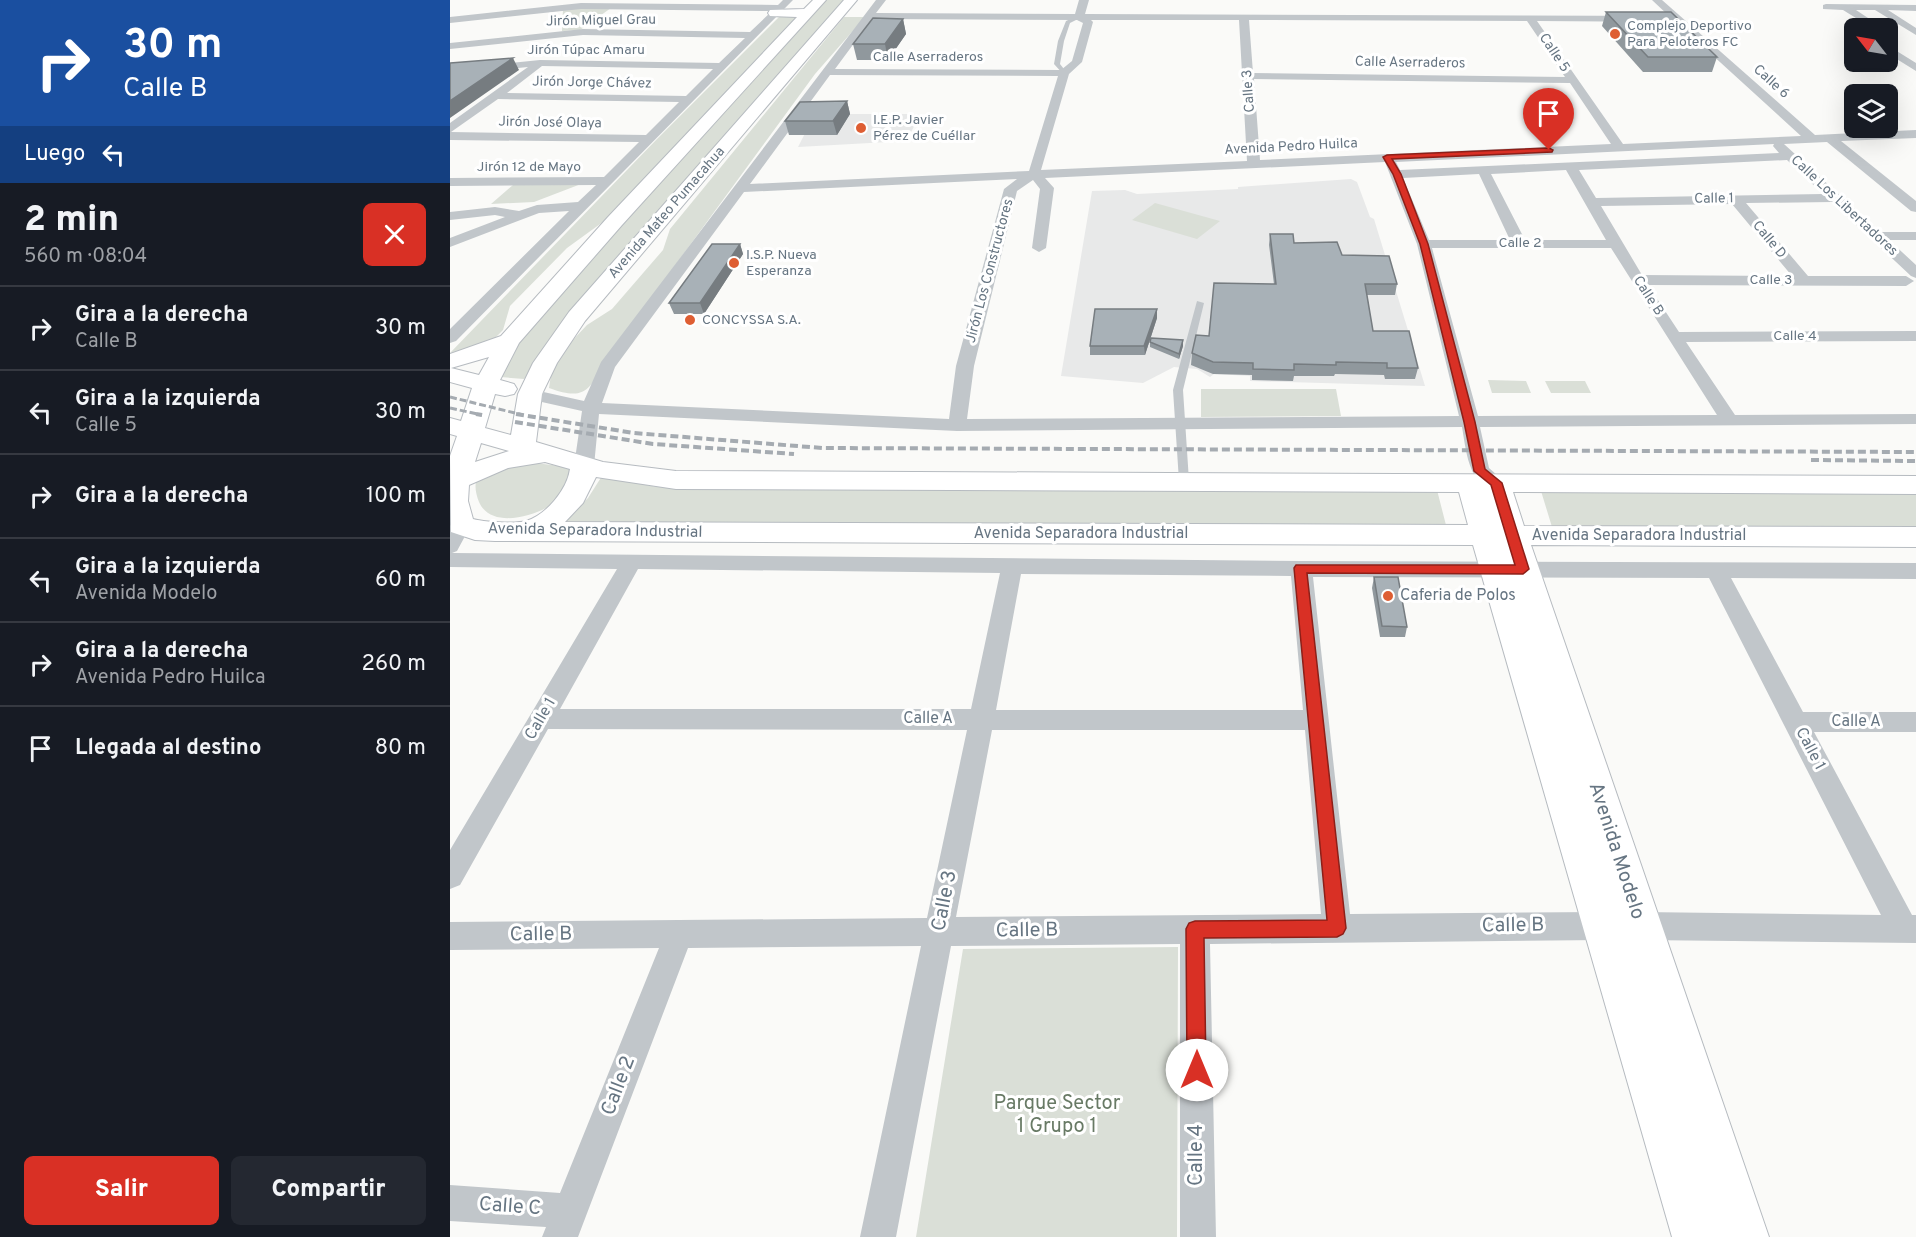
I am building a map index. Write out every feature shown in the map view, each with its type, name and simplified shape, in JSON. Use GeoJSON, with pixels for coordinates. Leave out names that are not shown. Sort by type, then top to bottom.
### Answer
{"type":"FeatureCollection","features":[{"type":"Feature","properties":{"kind":"main road","name":"Avenida Mateo Pumacahua"},"geometry":{"type":"LineString","coordinates":[[522,447],[530,394],[545,363],[578,317],[851,0]]}},
{"type":"Feature","properties":{"kind":"main road"},"geometry":{"type":"LineString","coordinates":[[781,7],[814,7]]}},
{"type":"Feature","properties":{"kind":"main road","name":"Avenida Mateo Pumacahua"},"geometry":{"type":"LineString","coordinates":[[460,430],[509,341],[645,188],[814,7]]}},
{"type":"Feature","properties":{"kind":"main road"},"geometry":{"type":"LineString","coordinates":[[837,15],[870,16]]}},
{"type":"Feature","properties":{"kind":"main road"},"geometry":{"type":"LineString","coordinates":[[645,188],[689,188]]}},
{"type":"Feature","properties":{"kind":"main road"},"geometry":{"type":"LineString","coordinates":[[450,361],[480,353],[509,341]]}},
{"type":"Feature","properties":{"kind":"main road"},"geometry":{"type":"LineString","coordinates":[[450,375],[485,386],[530,394]]}},
{"type":"Feature","properties":{"kind":"main road"},"geometry":{"type":"LineString","coordinates":[[460,430],[584,466],[676,480],[1482,479],[1916,485]]}},
{"type":"Feature","properties":{"kind":"main road","name":"Avenida Separadora Industrial"},"geometry":{"type":"LineString","coordinates":[[460,430],[454,501],[455,536],[475,530],[1504,553],[1916,537]]}},
{"type":"Feature","properties":{"kind":"main road"},"geometry":{"type":"LineString","coordinates":[[456,480],[502,461],[528,456],[552,456]]}},
{"type":"Feature","properties":{"kind":"main road"},"geometry":{"type":"LineString","coordinates":[[531,531],[548,520],[574,497],[584,476],[584,466]]}},
{"type":"Feature","properties":{"kind":"main road","name":"Avenida Modelo"},"geometry":{"type":"LineString","coordinates":[[1482,479],[1604,926],[1697,1237]]}},
{"type":"Feature","properties":{"kind":"main road","name":"Avenida Modelo"},"geometry":{"type":"LineString","coordinates":[[1504,553],[1641,926],[1744,1237]]}},
{"type":"Feature","properties":{"kind":"street"},"geometry":{"type":"LineString","coordinates":[[584,466],[590,408],[596,387],[607,366],[881,0]]}},
{"type":"Feature","properties":{"kind":"street"},"geometry":{"type":"LineString","coordinates":[[1079,17],[1084,0]]}},
{"type":"Feature","properties":{"kind":"street","name":"Calle 6"},"geometry":{"type":"LineString","coordinates":[[1657,0],[1811,138]]}},
{"type":"Feature","properties":{"kind":"street"},"geometry":{"type":"LineString","coordinates":[[1834,0],[1863,18]]}},
{"type":"Feature","properties":{"kind":"street"},"geometry":{"type":"LineString","coordinates":[[450,20],[622,3],[781,7]]}},
{"type":"Feature","properties":{"kind":"street"},"geometry":{"type":"LineString","coordinates":[[450,129],[622,3]]}},
{"type":"Feature","properties":{"kind":"street"},"geometry":{"type":"LineString","coordinates":[[1879,4],[1916,32]]}},
{"type":"Feature","properties":{"kind":"street"},"geometry":{"type":"LineString","coordinates":[[1839,16],[1822,5],[1846,7],[1879,4],[1894,8],[1916,8]]}},
{"type":"Feature","properties":{"kind":"street"},"geometry":{"type":"LineString","coordinates":[[450,338],[781,7]]}},
{"type":"Feature","properties":{"kind":"street"},"geometry":{"type":"LineString","coordinates":[[1894,8],[1916,21]]}},
{"type":"Feature","properties":{"kind":"street"},"geometry":{"type":"LineString","coordinates":[[870,16],[1679,19]]}},
{"type":"Feature","properties":{"kind":"street"},"geometry":{"type":"LineString","coordinates":[[1039,248],[1047,188],[1034,174],[1064,73],[1077,62],[1088,26],[1088,22],[1079,17]]}},
{"type":"Feature","properties":{"kind":"street","name":"Calle 3"},"geometry":{"type":"LineString","coordinates":[[1244,17],[1254,164]]}},
{"type":"Feature","properties":{"kind":"street","name":"Calle 5"},"geometry":{"type":"LineString","coordinates":[[1530,18],[1619,147]]}},
{"type":"Feature","properties":{"kind":"street","name":"Jirón Miguel Grau"},"geometry":{"type":"LineString","coordinates":[[450,46],[583,32],[754,35]]}},
{"type":"Feature","properties":{"kind":"street"},"geometry":{"type":"LineString","coordinates":[[1898,56],[1916,68]]}},
{"type":"Feature","properties":{"kind":"street","name":"Jirón Túpac Amaru"},"geometry":{"type":"LineString","coordinates":[[450,72],[540,63],[722,66]]}},
{"type":"Feature","properties":{"kind":"street","name":"Calle Aserraderos"},"geometry":{"type":"LineString","coordinates":[[828,72],[1064,73]]}},
{"type":"Feature","properties":{"kind":"street","name":"Calle Aserraderos"},"geometry":{"type":"LineString","coordinates":[[1248,76],[1572,80]]}},
{"type":"Feature","properties":{"kind":"street","name":"Jirón Jorge Chávez"},"geometry":{"type":"LineString","coordinates":[[494,96],[689,99]]}},
{"type":"Feature","properties":{"kind":"street","name":"Avenida Pedro Huilca"},"geometry":{"type":"LineString","coordinates":[[740,188],[1916,134]]}},
{"type":"Feature","properties":{"kind":"street","name":"Jirón José Olaya"},"geometry":{"type":"LineString","coordinates":[[450,136],[650,139]]}},
{"type":"Feature","properties":{"kind":"street"},"geometry":{"type":"LineString","coordinates":[[1830,138],[1916,207]]}},
{"type":"Feature","properties":{"kind":"street","name":"Calle Los Libertadores"},"geometry":{"type":"LineString","coordinates":[[1772,140],[1819,198],[1913,282]]}},
{"type":"Feature","properties":{"kind":"street"},"geometry":{"type":"LineString","coordinates":[[1397,174],[1571,167],[1916,144]]}},
{"type":"Feature","properties":{"kind":"street","name":"Calle Los Libertadores"},"geometry":{"type":"LineString","coordinates":[[1784,154],[1876,236],[1913,282]]}},
{"type":"Feature","properties":{"kind":"street","name":"Avenida Modelo"},"geometry":{"type":"LineString","coordinates":[[1387,157],[1397,174],[1424,244],[1470,422],[1482,479]]}},
{"type":"Feature","properties":{"kind":"street","name":"Calle B"},"geometry":{"type":"LineString","coordinates":[[1571,167],[1637,280],[1730,421]]}},
{"type":"Feature","properties":{"kind":"street"},"geometry":{"type":"LineString","coordinates":[[1484,170],[1519,243]]}},
{"type":"Feature","properties":{"kind":"street","name":"Jirón Los Constructores"},"geometry":{"type":"LineString","coordinates":[[957,425],[965,366],[1011,189],[1034,174]]}},
{"type":"Feature","properties":{"kind":"street","name":"Jirón 12 de Mayo"},"geometry":{"type":"LineString","coordinates":[[450,182],[608,181]]}},
{"type":"Feature","properties":{"kind":"street","name":"Calle 1"},"geometry":{"type":"LineString","coordinates":[[1592,201],[1835,198]]}},
{"type":"Feature","properties":{"kind":"street","name":"Calle D"},"geometry":{"type":"LineString","coordinates":[[1735,199],[1804,280]]}},
{"type":"Feature","properties":{"kind":"street"},"geometry":{"type":"LineString","coordinates":[[450,243],[549,207],[584,206]]}},
{"type":"Feature","properties":{"kind":"street"},"geometry":{"type":"LineString","coordinates":[[450,216],[495,211],[522,215]]}},
{"type":"Feature","properties":{"kind":"street"},"geometry":{"type":"LineString","coordinates":[[1876,236],[1916,236]]}},
{"type":"Feature","properties":{"kind":"street","name":"Calle 2"},"geometry":{"type":"LineString","coordinates":[[1424,244],[1616,244]]}},
{"type":"Feature","properties":{"kind":"street","name":"Calle 3"},"geometry":{"type":"LineString","coordinates":[[1637,280],[1913,282]]}},
{"type":"Feature","properties":{"kind":"street","name":"Calle 4"},"geometry":{"type":"LineString","coordinates":[[1675,337],[1916,336]]}},
{"type":"Feature","properties":{"kind":"street"},"geometry":{"type":"LineString","coordinates":[[530,394],[590,408],[957,425],[1911,418]]}},
{"type":"Feature","properties":{"kind":"street","name":"Avenida Separadora Industrial"},"geometry":{"type":"LineString","coordinates":[[450,560],[1300,568],[1504,553],[1716,570],[1916,571]]}},
{"type":"Feature","properties":{"kind":"street","name":"Calle 1"},"geometry":{"type":"LineString","coordinates":[[450,876],[632,562]]}},
{"type":"Feature","properties":{"kind":"street","name":"Calle 3"},"geometry":{"type":"LineString","coordinates":[[878,1237],[1012,566]]}},
{"type":"Feature","properties":{"kind":"street"},"geometry":{"type":"LineString","coordinates":[[1300,568],[1337,928]]}},
{"type":"Feature","properties":{"kind":"street","name":"Calle 1"},"geometry":{"type":"LineString","coordinates":[[1716,570],[1796,722],[1910,929]]}},
{"type":"Feature","properties":{"kind":"street","name":"Calle A"},"geometry":{"type":"LineString","coordinates":[[541,719],[1316,720]]}},
{"type":"Feature","properties":{"kind":"street","name":"Calle A"},"geometry":{"type":"LineString","coordinates":[[1796,722],[1916,722]]}},
{"type":"Feature","properties":{"kind":"street","name":"Calle B"},"geometry":{"type":"LineString","coordinates":[[450,936],[1604,926]]}},
{"type":"Feature","properties":{"kind":"street"},"geometry":{"type":"LineString","coordinates":[[1641,926],[1910,929]]}},
{"type":"Feature","properties":{"kind":"street","name":"Calle 4"},"geometry":{"type":"LineString","coordinates":[[1195,929],[1198,1237]]}},
{"type":"Feature","properties":{"kind":"street","name":"Calle 2"},"geometry":{"type":"LineString","coordinates":[[565,1224],[679,934]]}},
{"type":"Feature","properties":{"kind":"street","name":"Calle C"},"geometry":{"type":"LineString","coordinates":[[450,1203],[565,1224]]}},
{"type":"Feature","properties":{"kind":"lane"},"geometry":{"type":"LineString","coordinates":[[1064,73],[1057,64],[1061,40],[1068,22],[1079,17]]}},
{"type":"Feature","properties":{"kind":"lane"},"geometry":{"type":"LineString","coordinates":[[1184,481],[1178,390],[1200,303]]}},
{"type":"Feature","properties":{"kind":"shaded area","name":"I.E.P. Javier Pérez de Cuéllar"},"geometry":{"type":"Polygon","coordinates":[[[815,114],[921,114],[906,141],[798,147],[815,114]]]}},
{"type":"Feature","properties":{"kind":"shaded area"},"geometry":{"type":"Polygon","coordinates":[[[1351,179],[1357,182],[1370,217],[1374,219],[1425,386],[1250,381],[1250,376],[1214,374],[1210,377],[1197,369],[1174,367],[1143,383],[1061,376],[1092,191],[1125,190],[1137,194],[1238,189],[1238,187],[1351,179]]]}},
{"type":"Feature","properties":{"kind":"green space"},"geometry":{"type":"Polygon","coordinates":[[[825,0],[850,0],[524,379],[488,376],[492,368],[825,0]]]}},
{"type":"Feature","properties":{"kind":"green space"},"geometry":{"type":"Polygon","coordinates":[[[611,8],[580,30],[562,31],[563,9],[611,8]]]}},
{"type":"Feature","properties":{"kind":"green space"},"geometry":{"type":"Polygon","coordinates":[[[780,16],[802,16],[607,219],[567,248],[510,306],[503,330],[493,340],[465,351],[450,353],[657,139],[780,16]]]}},
{"type":"Feature","properties":{"kind":"green space"},"geometry":{"type":"Polygon","coordinates":[[[844,17],[865,17],[815,74],[603,364],[593,382],[588,388],[577,393],[560,392],[549,388],[553,361],[587,325],[612,309],[663,250],[670,229],[844,17]]]}},
{"type":"Feature","properties":{"kind":"green space"},"geometry":{"type":"Polygon","coordinates":[[[581,184],[534,202],[491,204],[513,185],[581,184]]]}},
{"type":"Feature","properties":{"kind":"green space"},"geometry":{"type":"Polygon","coordinates":[[[1155,203],[1220,221],[1197,239],[1132,220],[1155,203]]]}},
{"type":"Feature","properties":{"kind":"green space"},"geometry":{"type":"Polygon","coordinates":[[[1488,380],[1526,381],[1531,393],[1492,393],[1488,380]]]}},
{"type":"Feature","properties":{"kind":"green space"},"geometry":{"type":"Polygon","coordinates":[[[1545,381],[1585,381],[1591,393],[1551,393],[1545,381]]]}},
{"type":"Feature","properties":{"kind":"green space"},"geometry":{"type":"Polygon","coordinates":[[[1201,389],[1336,389],[1341,416],[1201,417],[1201,389]]]}},
{"type":"Feature","properties":{"kind":"green space"},"geometry":{"type":"Polygon","coordinates":[[[535,463],[569,467],[574,482],[550,505],[529,515],[500,518],[484,510],[476,493],[477,479],[500,468],[535,463]]]}},
{"type":"Feature","properties":{"kind":"green space"},"geometry":{"type":"Polygon","coordinates":[[[602,476],[657,487],[739,489],[1437,490],[1447,529],[563,522],[588,498],[602,476]]]}},
{"type":"Feature","properties":{"kind":"green space"},"geometry":{"type":"Polygon","coordinates":[[[1541,491],[1916,494],[1916,529],[1552,527],[1541,491]]]}},
{"type":"Feature","properties":{"kind":"green space","name":"Parque Sector 1 Grupo 1"},"geometry":{"type":"Polygon","coordinates":[[[1178,947],[1177,1237],[916,1237],[963,949],[1178,947]]]}},
{"type":"Feature","properties":{"kind":"building"},"geometry":{"type":"Polygon","coordinates":[[[1606,12],[1671,12],[1717,57],[1648,57],[1606,12]]]}},
{"type":"Feature","properties":{"kind":"building"},"geometry":{"type":"Polygon","coordinates":[[[873,18],[903,19],[885,44],[853,44],[873,18]]]}},
{"type":"Feature","properties":{"kind":"building"},"geometry":{"type":"Polygon","coordinates":[[[513,58],[450,101],[450,63],[513,58]]]}},
{"type":"Feature","properties":{"kind":"building"},"geometry":{"type":"Polygon","coordinates":[[[847,101],[833,121],[785,121],[800,102],[847,101]]]}},
{"type":"Feature","properties":{"kind":"building"},"geometry":{"type":"Polygon","coordinates":[[[1270,234],[1293,234],[1294,243],[1337,242],[1342,255],[1389,256],[1397,284],[1365,284],[1373,331],[1409,331],[1418,368],[1387,368],[1387,363],[1336,362],[1336,365],[1294,364],[1294,370],[1253,369],[1253,363],[1213,362],[1192,353],[1196,335],[1209,336],[1214,283],[1276,284],[1270,234]]]}},
{"type":"Feature","properties":{"kind":"building"},"geometry":{"type":"Polygon","coordinates":[[[712,244],[740,244],[700,303],[669,303],[712,244]]]}},
{"type":"Feature","properties":{"kind":"building"},"geometry":{"type":"Polygon","coordinates":[[[1095,309],[1157,309],[1144,346],[1090,346],[1095,309]]]}},
{"type":"Feature","properties":{"kind":"building"},"geometry":{"type":"Polygon","coordinates":[[[1151,338],[1183,340],[1179,354],[1150,342],[1151,338]]]}},
{"type":"Feature","properties":{"kind":"building"},"geometry":{"type":"Polygon","coordinates":[[[1374,577],[1398,577],[1407,627],[1382,626],[1374,577]]]}},
{"type":"Feature","properties":{"kind":"railway"},"geometry":{"type":"LineString","coordinates":[[450,397],[523,415]]}},
{"type":"Feature","properties":{"kind":"railway"},"geometry":{"type":"LineString","coordinates":[[450,408],[482,415],[476,414]]}},
{"type":"Feature","properties":{"kind":"railway"},"geometry":{"type":"LineString","coordinates":[[516,414],[634,433],[822,448],[1916,452]]}},
{"type":"Feature","properties":{"kind":"railway"},"geometry":{"type":"LineString","coordinates":[[515,422],[653,444],[794,454]]}},
{"type":"Feature","properties":{"kind":"railway"},"geometry":{"type":"LineString","coordinates":[[1811,460],[1916,461]]}},
{"type":"Feature","properties":{"kind":"place","name":"Complejo Deportivo Para Peloteros FC"},"geometry":{"type":"Point","coordinates":[1615,34]}},
{"type":"Feature","properties":{"kind":"place","name":"I.E.P. Javier Pérez de Cuéllar"},"geometry":{"type":"Point","coordinates":[861,128]}},
{"type":"Feature","properties":{"kind":"place","name":"I.S.P. Nueva Esperanza"},"geometry":{"type":"Point","coordinates":[734,263]}},
{"type":"Feature","properties":{"kind":"place","name":"CONCYSSA S.A."},"geometry":{"type":"Point","coordinates":[690,320]}},
{"type":"Feature","properties":{"kind":"place","name":"Caferia de Polos"},"geometry":{"type":"Point","coordinates":[1388,596]}},
{"type":"Feature","properties":{"kind":"route"},"geometry":{"type":"LineString","coordinates":[[1197,1070],[1195,929],[1337,928],[1300,568],[1523,569],[1496,483],[1480,471],[1470,422],[1424,244],[1397,174],[1387,157],[1549,150]]}}]}
